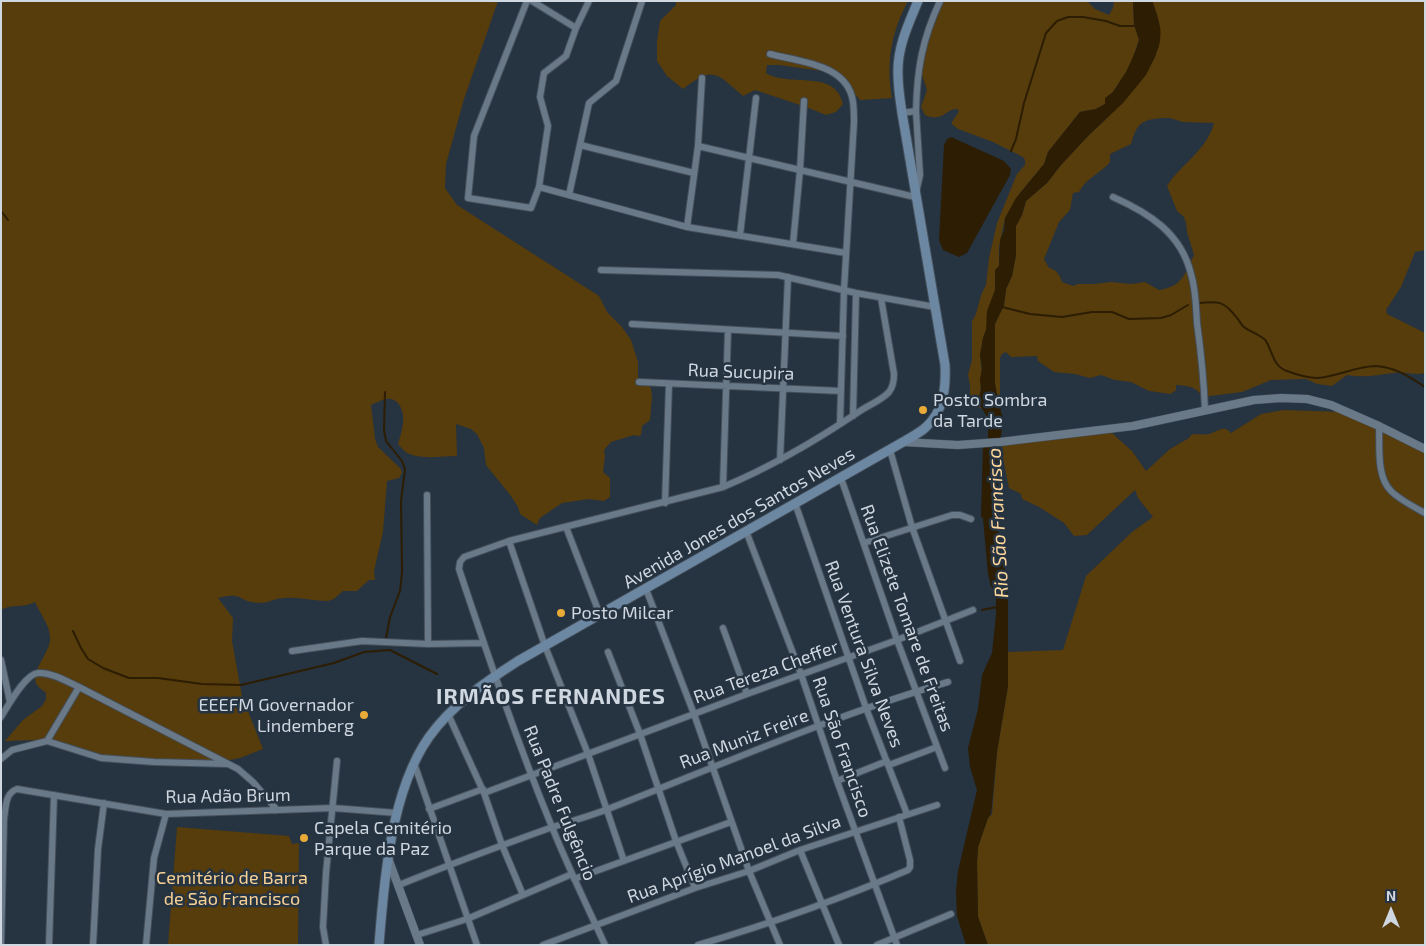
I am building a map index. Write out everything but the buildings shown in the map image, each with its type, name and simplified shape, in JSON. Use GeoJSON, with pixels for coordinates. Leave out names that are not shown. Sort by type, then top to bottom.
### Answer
{"type":"FeatureCollection","features":[{"type":"Feature","properties":{"kind":"main road","name":"Avenida Jones dos Santos Neves"},"geometry":{"type":"LineString","coordinates":[[379,945],[388,857],[397,813],[414,763],[428,738],[448,714],[495,676],[794,503],[904,442],[927,427],[936,415],[943,401],[946,384],[935,308],[915,197],[898,74],[903,36],[918,1]]}},
{"type":"Feature","properties":{"kind":"street"},"geometry":{"type":"LineString","coordinates":[[527,1],[474,136],[468,198],[532,208],[539,187],[548,126],[540,97],[544,73],[566,56],[576,28],[589,1]]}},
{"type":"Feature","properties":{"kind":"street"},"geometry":{"type":"LineString","coordinates":[[532,1],[576,28]]}},
{"type":"Feature","properties":{"kind":"street"},"geometry":{"type":"LineString","coordinates":[[568,195],[589,103],[616,82],[642,1]]}},
{"type":"Feature","properties":{"kind":"street"},"geometry":{"type":"LineString","coordinates":[[698,146],[915,197],[920,175],[916,111],[919,67],[927,32],[940,1]]}},
{"type":"Feature","properties":{"kind":"street"},"geometry":{"type":"LineString","coordinates":[[770,54],[830,69],[841,77],[853,101],[854,122],[844,290],[840,424]]}},
{"type":"Feature","properties":{"kind":"street"},"geometry":{"type":"LineString","coordinates":[[687,227],[698,146],[702,78]]}},
{"type":"Feature","properties":{"kind":"street"},"geometry":{"type":"LineString","coordinates":[[740,236],[756,98]]}},
{"type":"Feature","properties":{"kind":"street"},"geometry":{"type":"LineString","coordinates":[[793,244],[804,101]]}},
{"type":"Feature","properties":{"kind":"street"},"geometry":{"type":"LineString","coordinates":[[902,113],[916,111]]}},
{"type":"Feature","properties":{"kind":"street"},"geometry":{"type":"LineString","coordinates":[[580,145],[694,172]]}},
{"type":"Feature","properties":{"kind":"street"},"geometry":{"type":"LineString","coordinates":[[539,187],[687,227],[846,253]]}},
{"type":"Feature","properties":{"kind":"street"},"geometry":{"type":"LineString","coordinates":[[1113,197],[1144,211],[1155,219],[1175,241],[1187,263],[1194,286],[1205,411]]}},
{"type":"Feature","properties":{"kind":"street"},"geometry":{"type":"LineString","coordinates":[[600,270],[788,276],[856,293],[935,308]]}},
{"type":"Feature","properties":{"kind":"street"},"geometry":{"type":"LineString","coordinates":[[780,460],[788,276]]}},
{"type":"Feature","properties":{"kind":"street"},"geometry":{"type":"LineString","coordinates":[[853,416],[856,293]]}},
{"type":"Feature","properties":{"kind":"street"},"geometry":{"type":"LineString","coordinates":[[624,862],[588,754],[545,646],[509,541],[723,487],[754,474],[780,460],[853,416],[888,393],[894,381],[881,298]]}},
{"type":"Feature","properties":{"kind":"street"},"geometry":{"type":"LineString","coordinates":[[632,324],[843,336]]}},
{"type":"Feature","properties":{"kind":"street"},"geometry":{"type":"LineString","coordinates":[[723,487],[728,330]]}},
{"type":"Feature","properties":{"kind":"street","name":"Rua Sucupira"},"geometry":{"type":"LineString","coordinates":[[639,382],[841,391]]}},
{"type":"Feature","properties":{"kind":"street"},"geometry":{"type":"LineString","coordinates":[[665,502],[669,384]]}},
{"type":"Feature","properties":{"kind":"street"},"geometry":{"type":"LineString","coordinates":[[904,442],[958,445],[1000,442],[1133,426],[1254,400],[1307,399],[1331,405],[1425,449]]}},
{"type":"Feature","properties":{"kind":"street"},"geometry":{"type":"LineString","coordinates":[[1379,426],[1384,481],[1391,491],[1425,513]]}},
{"type":"Feature","properties":{"kind":"street"},"geometry":{"type":"LineString","coordinates":[[890,450],[912,527],[960,661]]}},
{"type":"Feature","properties":{"kind":"street","name":"Rua Elizete Tomare de Freitas"},"geometry":{"type":"LineString","coordinates":[[841,478],[897,640],[945,768]]}},
{"type":"Feature","properties":{"kind":"street"},"geometry":{"type":"LineString","coordinates":[[427,495],[428,644]]}},
{"type":"Feature","properties":{"kind":"street","name":"Rua Ventura Silva Neves"},"geometry":{"type":"LineString","coordinates":[[794,503],[866,708],[907,814]]}},
{"type":"Feature","properties":{"kind":"street"},"geometry":{"type":"LineString","coordinates":[[864,543],[952,515],[960,515],[971,519]]}},
{"type":"Feature","properties":{"kind":"street"},"geometry":{"type":"LineString","coordinates":[[566,527],[600,615]]}},
{"type":"Feature","properties":{"kind":"street","name":"Rua São Francisco"},"geometry":{"type":"LineString","coordinates":[[746,531],[801,674],[837,781],[896,942]]}},
{"type":"Feature","properties":{"kind":"street","name":"Rua Padre Fulgêncio"},"geometry":{"type":"LineString","coordinates":[[509,541],[464,557],[460,562],[459,569],[495,676],[552,828],[605,945]]}},
{"type":"Feature","properties":{"kind":"street"},"geometry":{"type":"LineString","coordinates":[[646,589],[694,714],[749,870],[780,945]]}},
{"type":"Feature","properties":{"kind":"street","name":"Rua Tereza Cheffer"},"geometry":{"type":"LineString","coordinates":[[429,809],[532,776],[973,610]]}},
{"type":"Feature","properties":{"kind":"street"},"geometry":{"type":"LineString","coordinates":[[723,628],[747,694]]}},
{"type":"Feature","properties":{"kind":"street"},"geometry":{"type":"LineString","coordinates":[[292,651],[355,642],[484,643]]}},
{"type":"Feature","properties":{"kind":"street"},"geometry":{"type":"LineString","coordinates":[[608,652],[640,734],[676,841],[695,888]]}},
{"type":"Feature","properties":{"kind":"street"},"geometry":{"type":"LineString","coordinates":[[1,660],[10,702]]}},
{"type":"Feature","properties":{"kind":"street"},"geometry":{"type":"LineString","coordinates":[[1,717],[28,678],[36,673],[59,678],[229,764],[246,775],[277,810]]}},
{"type":"Feature","properties":{"kind":"street","name":"Rua Muniz Freire"},"geometry":{"type":"LineString","coordinates":[[399,885],[449,864],[606,810],[866,708],[948,682]]}},
{"type":"Feature","properties":{"kind":"street"},"geometry":{"type":"LineString","coordinates":[[47,741],[79,687]]}},
{"type":"Feature","properties":{"kind":"street"},"geometry":{"type":"LineString","coordinates":[[448,714],[483,791],[522,895]]}},
{"type":"Feature","properties":{"kind":"street"},"geometry":{"type":"LineString","coordinates":[[1,759],[12,750],[47,741],[100,758],[229,764]]}},
{"type":"Feature","properties":{"kind":"street"},"geometry":{"type":"LineString","coordinates":[[837,781],[937,747]]}},
{"type":"Feature","properties":{"kind":"street"},"geometry":{"type":"LineString","coordinates":[[326,945],[323,927],[337,761]]}},
{"type":"Feature","properties":{"kind":"street"},"geometry":{"type":"LineString","coordinates":[[414,763],[477,945]]}},
{"type":"Feature","properties":{"kind":"street","name":"Rua Adão Brum"},"geometry":{"type":"LineString","coordinates":[[2,945],[4,828],[7,799],[13,790],[17,788],[166,814],[333,808],[397,813]]}},
{"type":"Feature","properties":{"kind":"street"},"geometry":{"type":"LineString","coordinates":[[49,945],[54,795]]}},
{"type":"Feature","properties":{"kind":"street"},"geometry":{"type":"LineString","coordinates":[[93,945],[98,849],[104,803]]}},
{"type":"Feature","properties":{"kind":"street","name":"Rua Aprígio Manoel da Silva"},"geometry":{"type":"LineString","coordinates":[[543,945],[800,850],[937,805]]}},
{"type":"Feature","properties":{"kind":"street"},"geometry":{"type":"LineString","coordinates":[[146,945],[155,853],[166,814]]}},
{"type":"Feature","properties":{"kind":"street"},"geometry":{"type":"LineString","coordinates":[[698,945],[770,923],[908,870],[910,860],[899,818]]}},
{"type":"Feature","properties":{"kind":"street"},"geometry":{"type":"LineString","coordinates":[[417,935],[467,918],[573,876],[624,862],[731,822]]}},
{"type":"Feature","properties":{"kind":"street"},"geometry":{"type":"LineString","coordinates":[[800,850],[839,945]]}},
{"type":"Feature","properties":{"kind":"street"},"geometry":{"type":"LineString","coordinates":[[388,857],[420,945]]}},
{"type":"Feature","properties":{"kind":"street"},"geometry":{"type":"LineString","coordinates":[[877,945],[896,942],[951,914]]}},
{"type":"Feature","properties":{"kind":"green space"},"geometry":{"type":"Polygon","coordinates":[[[1,1],[498,1],[464,99],[446,164],[445,188],[457,205],[599,296],[607,312],[622,327],[631,340],[638,362],[638,377],[651,388],[650,420],[642,426],[641,435],[634,435],[611,442],[604,450],[603,472],[610,478],[610,497],[604,501],[589,499],[562,503],[540,518],[537,525],[520,514],[511,496],[486,465],[484,448],[477,434],[471,429],[456,424],[457,456],[425,457],[413,455],[406,452],[398,444],[403,417],[397,402],[387,399],[371,405],[375,439],[378,447],[401,469],[402,473],[399,478],[387,481],[383,532],[374,571],[375,580],[369,580],[357,591],[343,591],[334,599],[328,601],[281,598],[259,603],[247,601],[236,596],[218,598],[233,618],[232,641],[242,696],[263,749],[240,758],[225,761],[124,759],[91,752],[73,745],[36,740],[5,741],[23,720],[42,706],[46,699],[46,693],[37,685],[35,680],[38,668],[49,644],[50,633],[35,602],[1,610],[1,1]]]}},
{"type":"Feature","properties":{"kind":"green space"},"geometry":{"type":"Polygon","coordinates":[[[676,1],[908,1],[897,25],[891,48],[890,85],[892,98],[860,100],[850,88],[829,72],[779,65],[767,65],[766,73],[787,79],[821,82],[831,86],[838,93],[843,104],[836,112],[826,115],[755,90],[743,96],[727,82],[714,75],[708,75],[693,81],[683,89],[667,76],[657,61],[660,21],[676,5],[676,1]]]}},
{"type":"Feature","properties":{"kind":"green space"},"geometry":{"type":"Polygon","coordinates":[[[944,1],[1087,1],[1095,9],[1109,15],[1114,1],[1133,1],[1134,24],[1139,40],[1130,66],[1105,104],[1096,109],[1080,112],[1048,152],[1044,164],[1020,193],[1005,218],[999,247],[999,266],[995,273],[995,290],[980,355],[982,374],[979,404],[981,408],[970,407],[968,375],[972,360],[972,321],[986,285],[989,258],[997,223],[1017,174],[1025,165],[1025,160],[1023,157],[993,142],[958,129],[952,124],[959,111],[957,109],[940,117],[925,115],[921,107],[927,90],[921,72],[926,46],[944,1]]]}},
{"type":"Feature","properties":{"kind":"green space"},"geometry":{"type":"Polygon","coordinates":[[[1152,1],[1425,1],[1425,250],[1415,252],[1401,287],[1386,310],[1387,314],[1425,333],[1425,373],[1347,375],[1332,386],[1317,384],[1306,379],[1271,380],[1242,392],[1202,397],[1200,393],[1188,386],[1176,385],[1176,390],[1171,394],[1149,391],[1131,382],[1115,380],[1101,375],[1090,378],[1054,372],[1038,361],[1037,356],[1011,357],[1006,352],[1000,358],[1000,398],[997,395],[995,384],[995,324],[1004,305],[1006,289],[1012,276],[1016,255],[1016,226],[1026,201],[1047,183],[1061,165],[1105,120],[1156,55],[1152,1]],[[1170,118],[1149,120],[1140,124],[1131,144],[1110,154],[1110,162],[1085,183],[1079,192],[1073,193],[1070,210],[1059,222],[1044,259],[1049,268],[1057,273],[1062,282],[1073,286],[1111,282],[1131,284],[1145,282],[1159,290],[1173,286],[1185,274],[1194,255],[1184,217],[1177,211],[1167,186],[1206,141],[1214,123],[1183,122],[1170,118]]]}},
{"type":"Feature","properties":{"kind":"green space"},"geometry":{"type":"Polygon","coordinates":[[[1284,410],[1341,412],[1425,451],[1425,945],[988,945],[978,917],[978,847],[988,818],[992,814],[997,752],[1008,686],[1007,652],[1063,650],[1086,576],[1132,532],[1153,517],[1138,498],[1135,490],[1087,535],[1074,536],[1064,523],[1022,499],[1021,494],[1009,488],[1003,449],[1000,442],[1112,433],[1132,451],[1146,471],[1170,449],[1189,438],[1192,434],[1209,434],[1223,429],[1231,433],[1261,414],[1284,410]]]}},
{"type":"Feature","properties":{"kind":"green space","name":"Cemitério de Barra de São Francisco"},"geometry":{"type":"Polygon","coordinates":[[[177,827],[289,836],[292,844],[299,843],[298,945],[168,945],[177,827]]]}},
{"type":"Feature","properties":{"kind":"water"},"geometry":{"type":"Polygon","coordinates":[[[1133,1],[1152,1],[1156,55],[1146,75],[1123,103],[1088,136],[1047,183],[1026,201],[1016,226],[1016,255],[1012,276],[1006,289],[1004,305],[995,324],[995,384],[1003,416],[1001,437],[998,437],[978,401],[981,390],[982,368],[980,355],[986,330],[987,311],[995,290],[995,270],[999,266],[1000,240],[1004,230],[1005,218],[1016,198],[1044,164],[1048,152],[1080,112],[1096,109],[1105,104],[1105,98],[1113,92],[1126,72],[1139,40],[1134,24],[1133,1]]]}},
{"type":"Feature","properties":{"kind":"water"},"geometry":{"type":"Polygon","coordinates":[[[951,137],[1004,161],[1011,169],[1010,175],[967,253],[959,257],[943,250],[939,240],[944,145],[947,139],[951,137]]]}},
{"type":"Feature","properties":{"kind":"water"},"geometry":{"type":"Polygon","coordinates":[[[998,442],[998,529],[1003,563],[1008,579],[1008,686],[997,752],[991,814],[978,847],[978,917],[988,945],[966,945],[957,916],[956,892],[958,871],[977,790],[970,767],[968,748],[978,709],[982,675],[992,653],[996,615],[996,596],[988,574],[983,518],[981,517],[983,445],[998,442]]]}},
{"type":"Feature","properties":{"kind":"waterway","name":"Rio São Francisco"},"geometry":{"type":"LineString","coordinates":[[1146,1],[1154,29],[1154,42],[1148,56]]}},
{"type":"Feature","properties":{"kind":"waterway"},"geometry":{"type":"LineString","coordinates":[[1011,151],[1046,33],[1057,21],[1068,17],[1083,17],[1106,21],[1120,26],[1136,26]]}},
{"type":"Feature","properties":{"kind":"waterway"},"geometry":{"type":"LineString","coordinates":[[1,211],[8,220]]}},
{"type":"Feature","properties":{"kind":"waterway"},"geometry":{"type":"LineString","coordinates":[[1199,303],[1216,302],[1225,305],[1243,326],[1266,341],[1276,362],[1282,369],[1287,371],[1317,378],[1376,366],[1390,368],[1402,373],[1425,387]]}},
{"type":"Feature","properties":{"kind":"waterway"},"geometry":{"type":"LineString","coordinates":[[1002,307],[1030,314],[1062,317],[1092,312],[1112,312],[1129,319],[1161,318],[1171,315],[1188,305]]}},
{"type":"Feature","properties":{"kind":"waterway"},"geometry":{"type":"LineString","coordinates":[[385,392],[384,430],[386,441],[402,461],[405,469],[401,501],[402,572],[400,591],[390,617],[386,638]]}},
{"type":"Feature","properties":{"kind":"waterway","name":"Rio São Francisco"},"geometry":{"type":"LineString","coordinates":[[994,416],[994,456]]}},
{"type":"Feature","properties":{"kind":"waterway"},"geometry":{"type":"LineString","coordinates":[[982,610],[997,607]]}},
{"type":"Feature","properties":{"kind":"waterway"},"geometry":{"type":"LineString","coordinates":[[73,631],[88,659],[103,668],[129,678],[158,678],[202,684],[241,685],[334,663],[364,652],[390,650],[437,674]]}},
{"type":"Feature","properties":{"kind":"place","name":"Posto Sombra da Tarde"},"geometry":{"type":"Point","coordinates":[923,410]}},
{"type":"Feature","properties":{"kind":"place","name":"Posto Milcar"},"geometry":{"type":"Point","coordinates":[561,613]}},
{"type":"Feature","properties":{"kind":"place","name":"EEEFM Governador Lindemberg"},"geometry":{"type":"Point","coordinates":[364,715]}},
{"type":"Feature","properties":{"kind":"place","name":"Capela Cemitério Parque da Paz"},"geometry":{"type":"Point","coordinates":[304,838]}},
{"type":"Feature","properties":{"kind":"district","name":"IRMÃOS FERNANDES"},"geometry":{"type":"Point","coordinates":[551,697]}}]}
